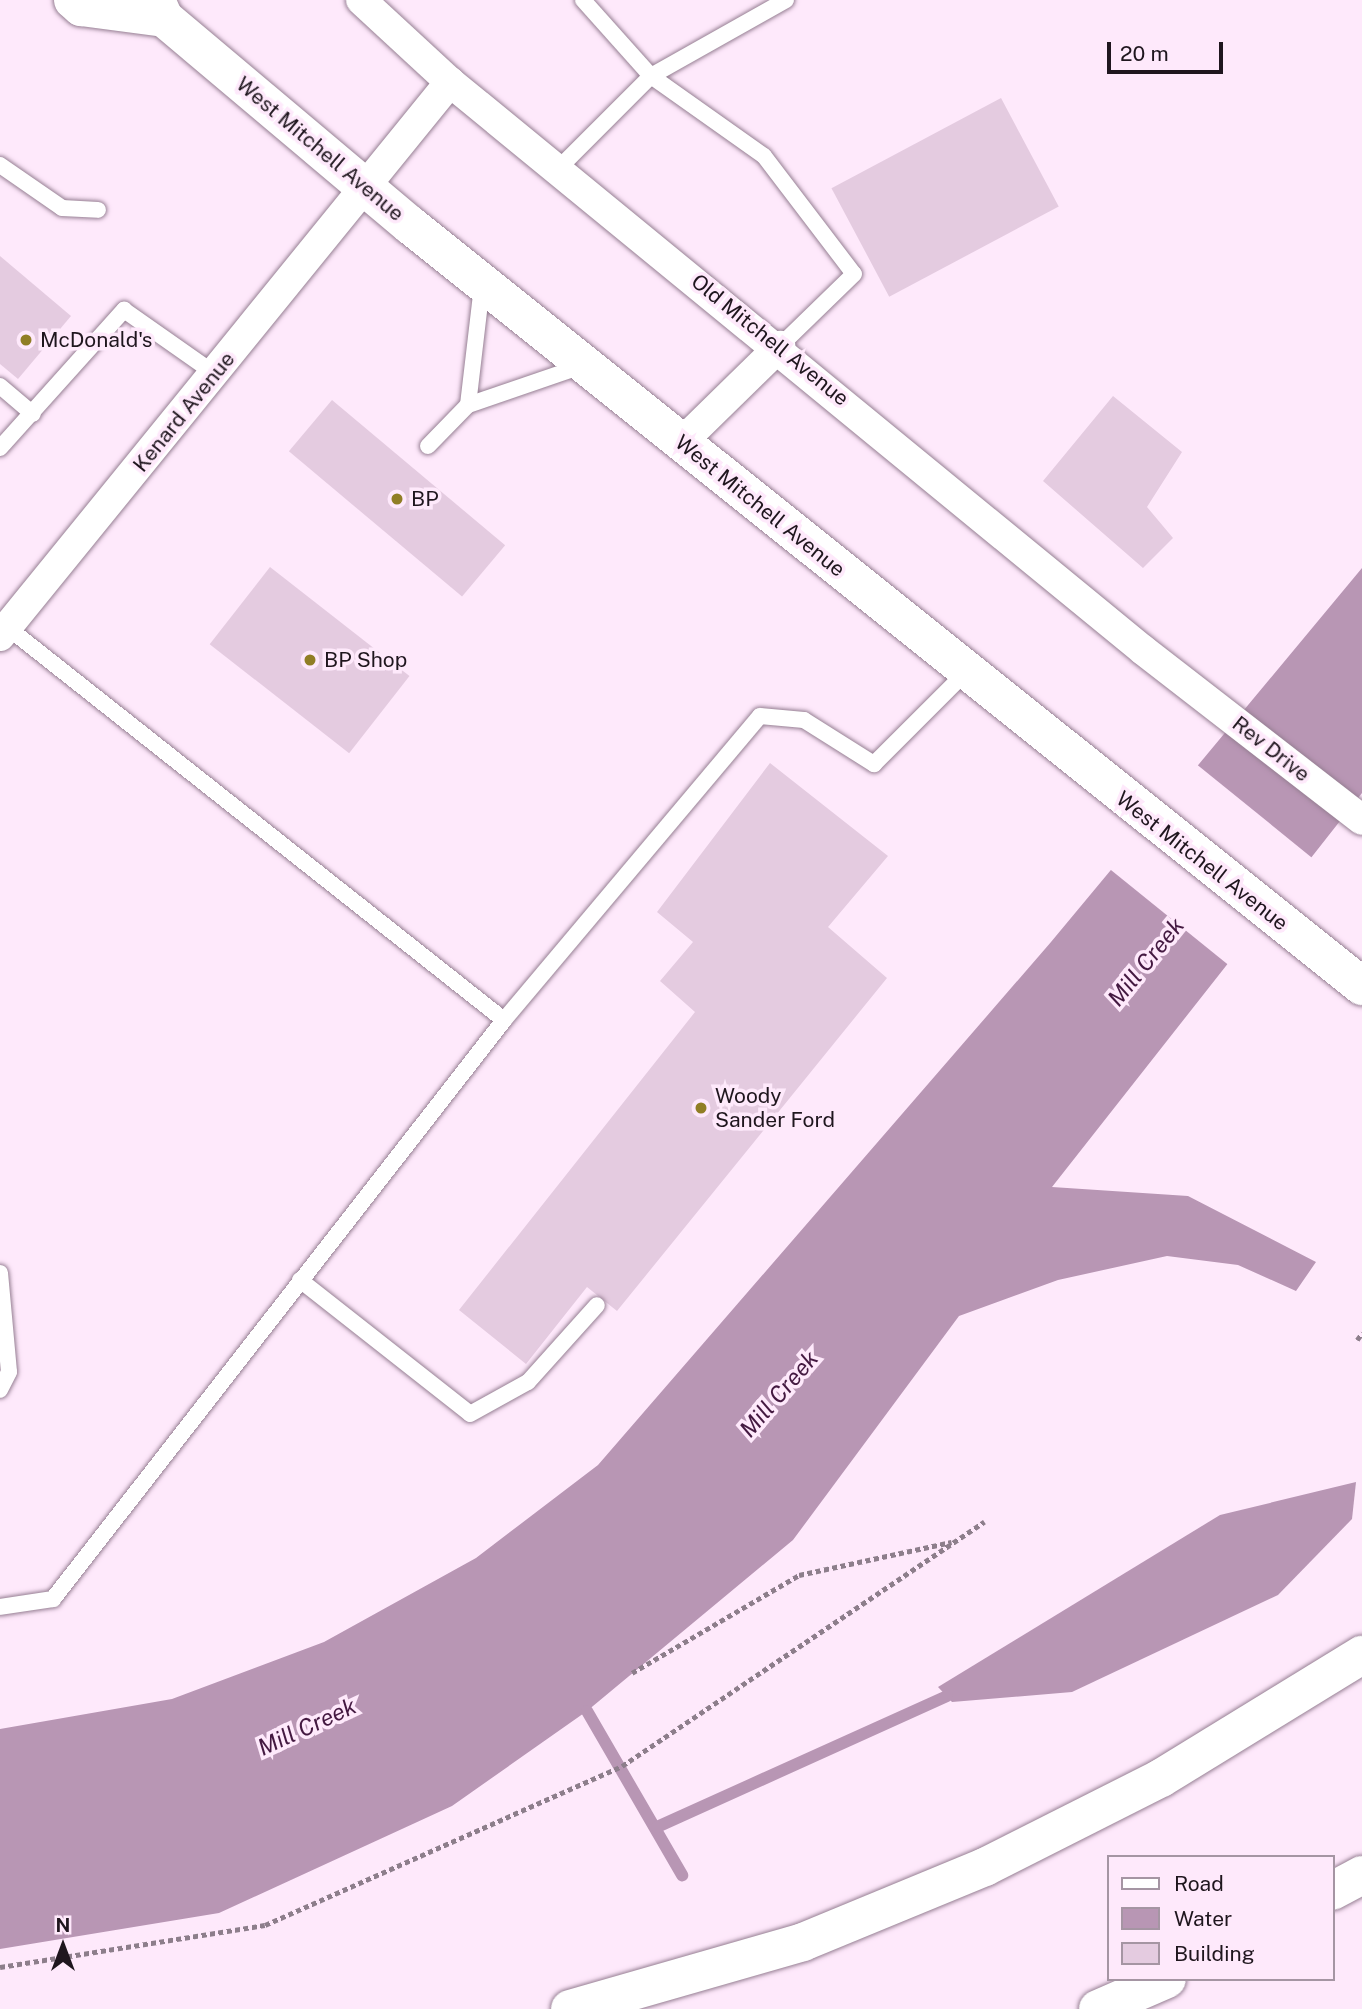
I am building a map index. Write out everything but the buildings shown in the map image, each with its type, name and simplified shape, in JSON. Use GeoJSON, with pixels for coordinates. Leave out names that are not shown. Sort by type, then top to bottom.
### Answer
{"type":"FeatureCollection","features":[{"type":"Feature","properties":{"kind":"main road","name":"West Mitchell Avenue"},"geometry":{"type":"LineString","coordinates":[[73,0],[82,7],[160,9],[482,283],[1071,758],[1354,980]]}},
{"type":"Feature","properties":{"kind":"main road"},"geometry":{"type":"LineString","coordinates":[[570,2009],[803,1942],[985,1867],[1161,1778],[1362,1655]]}},
{"type":"Feature","properties":{"kind":"main road"},"geometry":{"type":"LineString","coordinates":[[1334,1890],[1362,1875]]}},
{"type":"Feature","properties":{"kind":"main road"},"geometry":{"type":"LineString","coordinates":[[1098,2009],[1162,1981]]}},
{"type":"Feature","properties":{"kind":"street","name":"Old Mitchell Avenue"},"geometry":{"type":"LineString","coordinates":[[361,0],[450,82],[780,346],[1179,679]]}},
{"type":"Feature","properties":{"kind":"street"},"geometry":{"type":"LineString","coordinates":[[368,188],[450,82]]}},
{"type":"Feature","properties":{"kind":"street","name":"Kenard Avenue"},"geometry":{"type":"LineString","coordinates":[[2,628],[368,188]]}},
{"type":"Feature","properties":{"kind":"street"},"geometry":{"type":"LineString","coordinates":[[681,443],[780,346]]}},
{"type":"Feature","properties":{"kind":"street","name":"Rev Drive"},"geometry":{"type":"LineString","coordinates":[[1179,679],[1362,820]]}},
{"type":"Feature","properties":{"kind":"lane"},"geometry":{"type":"LineString","coordinates":[[583,0],[651,76],[764,156],[854,274],[780,346]]}},
{"type":"Feature","properties":{"kind":"lane"},"geometry":{"type":"LineString","coordinates":[[558,169],[651,76],[786,0]]}},
{"type":"Feature","properties":{"kind":"lane"},"geometry":{"type":"LineString","coordinates":[[3,169],[62,208],[98,210]]}},
{"type":"Feature","properties":{"kind":"lane"},"geometry":{"type":"LineString","coordinates":[[468,405],[482,283]]}},
{"type":"Feature","properties":{"kind":"lane"},"geometry":{"type":"LineString","coordinates":[[0,448],[124,310],[215,374]]}},
{"type":"Feature","properties":{"kind":"lane"},"geometry":{"type":"LineString","coordinates":[[428,446],[468,405],[584,365]]}},
{"type":"Feature","properties":{"kind":"lane"},"geometry":{"type":"LineString","coordinates":[[0,386],[33,414]]}},
{"type":"Feature","properties":{"kind":"lane"},"geometry":{"type":"LineString","coordinates":[[2,628],[504,1020]]}},
{"type":"Feature","properties":{"kind":"lane"},"geometry":{"type":"LineString","coordinates":[[0,1606],[53,1599],[504,1020],[760,716],[804,720],[874,764],[966,672]]}},
{"type":"Feature","properties":{"kind":"lane"},"geometry":{"type":"LineString","coordinates":[[0,1273],[9,1372],[0,1390]]}},
{"type":"Feature","properties":{"kind":"lane"},"geometry":{"type":"LineString","coordinates":[[300,1280],[470,1415],[528,1382],[597,1305]]}},
{"type":"Feature","properties":{"kind":"path"},"geometry":{"type":"LineString","coordinates":[[1357,1340],[1362,1333]]}},
{"type":"Feature","properties":{"kind":"path"},"geometry":{"type":"LineString","coordinates":[[0,1967],[265,1925],[622,1766],[984,1522]]}},
{"type":"Feature","properties":{"kind":"path"},"geometry":{"type":"LineString","coordinates":[[632,1673],[799,1575],[954,1542]]}},
{"type":"Feature","properties":{"kind":"water","name":"Mill Creek"},"geometry":{"type":"Polygon","coordinates":[[[1362,568],[1362,793],[1052,1187],[1188,1196],[1316,1262],[1296,1291],[1238,1265],[1167,1256],[1058,1280],[959,1316],[793,1540],[587,1711],[452,1806],[219,1913],[0,1949],[0,1729],[172,1699],[324,1642],[476,1558],[598,1465],[1051,942],[1362,568]]]}},
{"type":"Feature","properties":{"kind":"water"},"geometry":{"type":"Polygon","coordinates":[[[1356,1482],[1352,1519],[1278,1595],[1072,1692],[952,1702],[938,1687],[1220,1515],[1356,1482]]]}},
{"type":"Feature","properties":{"kind":"pier"},"geometry":{"type":"Polygon","coordinates":[[[1195,763],[1315,860],[1229,966],[1109,869],[1195,763]]]}},
{"type":"Feature","properties":{"kind":"waterway"},"geometry":{"type":"LineString","coordinates":[[657,1827],[947,1696]]}},
{"type":"Feature","properties":{"kind":"waterway"},"geometry":{"type":"LineString","coordinates":[[587,1711],[682,1875]]}},
{"type":"Feature","properties":{"kind":"place","name":"McDonald's"},"geometry":{"type":"Point","coordinates":[26,340]}},
{"type":"Feature","properties":{"kind":"place","name":"BP"},"geometry":{"type":"Point","coordinates":[397,499]}},
{"type":"Feature","properties":{"kind":"place","name":"BP Shop"},"geometry":{"type":"Point","coordinates":[310,660]}},
{"type":"Feature","properties":{"kind":"place","name":"Woody Sander Ford"},"geometry":{"type":"Point","coordinates":[701,1108]}}]}
